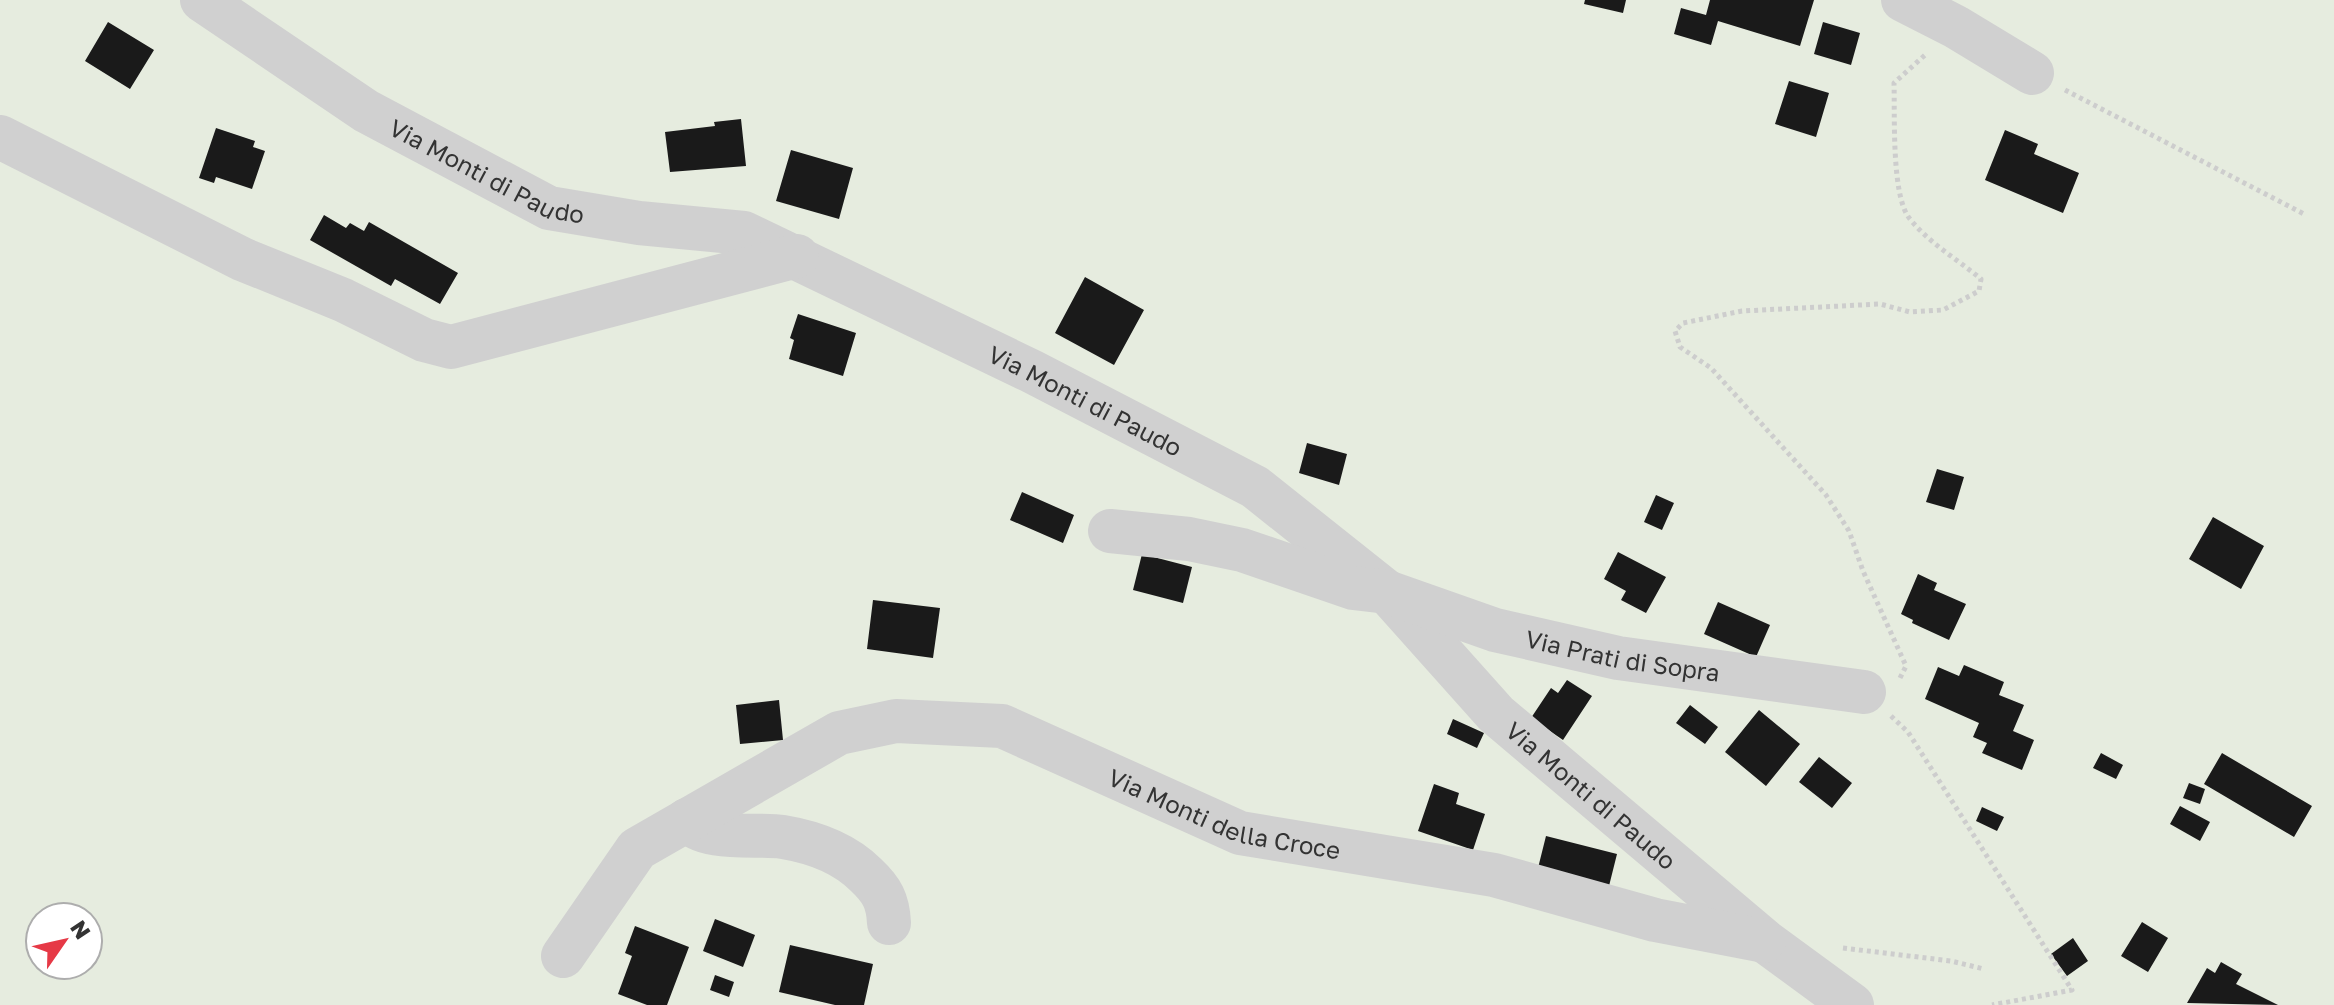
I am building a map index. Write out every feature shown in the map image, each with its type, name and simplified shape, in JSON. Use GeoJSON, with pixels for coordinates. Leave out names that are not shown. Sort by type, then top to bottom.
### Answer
{"type":"FeatureCollection","features":[{"type":"Feature","properties":{"kind":"street","name":"Via Monti di Paudo"},"geometry":{"type":"LineString","coordinates":[[202,0],[366,111],[549,208],[639,223],[744,233],[797,256],[1255,487],[1387,592],[1496,714],[1766,942],[1852,1005]]}},
{"type":"Feature","properties":{"kind":"street"},"geometry":{"type":"LineString","coordinates":[[1903,0],[1956,27],[2032,73]]}},
{"type":"Feature","properties":{"kind":"street"},"geometry":{"type":"LineString","coordinates":[[0,137],[121,194],[242,259],[343,300],[424,340],[451,347],[797,256]]}},
{"type":"Feature","properties":{"kind":"street"},"geometry":{"type":"LineString","coordinates":[[1110,531],[1189,539],[1242,550],[1353,588],[1387,592]]}},
{"type":"Feature","properties":{"kind":"street","name":"Via Prati di Sopra"},"geometry":{"type":"LineString","coordinates":[[1387,592],[1495,630],[1618,658],[1864,692]]}},
{"type":"Feature","properties":{"kind":"street","name":"Via Monti della Croce"},"geometry":{"type":"LineString","coordinates":[[563,956],[637,849],[839,733],[896,721],[1002,726],[1240,833],[1494,875],[1655,920],[1766,942]]}},
{"type":"Feature","properties":{"kind":"street"},"geometry":{"type":"LineString","coordinates":[[698,815],[694,828],[784,837],[820,846],[854,863],[878,886],[888,903],[889,923]]}},
{"type":"Feature","properties":{"kind":"path"},"geometry":{"type":"LineString","coordinates":[[1956,27],[1894,83],[1896,173],[1907,216],[1942,251],[1981,279],[1979,291],[1943,310],[1910,312],[1880,304],[1742,311],[1683,323],[1675,331],[1680,347],[1711,368],[1826,495],[1849,531],[1863,571],[1906,666],[1903,677],[1864,692],[1908,732],[2072,990],[1992,1005]]}},
{"type":"Feature","properties":{"kind":"path"},"geometry":{"type":"LineString","coordinates":[[2032,73],[2304,214]]}},
{"type":"Feature","properties":{"kind":"path"},"geometry":{"type":"LineString","coordinates":[[1839,947],[1951,961],[1984,969]]}},
{"type":"Feature","properties":{"kind":"shaded area"},"geometry":{"type":"Polygon","coordinates":[[[0,0],[2334,0],[2334,1005],[0,1005],[0,0]]]}},
{"type":"Feature","properties":{"kind":"building"},"geometry":{"type":"Polygon","coordinates":[[[1585,0],[1626,0],[1623,13],[1584,4],[1585,0]]]}},
{"type":"Feature","properties":{"kind":"building"},"geometry":{"type":"Polygon","coordinates":[[[1710,0],[1814,0],[1800,46],[1718,21],[1711,45],[1674,34],[1681,8],[1706,15],[1710,0]]]}},
{"type":"Feature","properties":{"kind":"building"},"geometry":{"type":"Polygon","coordinates":[[[108,22],[154,50],[130,89],[85,61],[108,22]]]}},
{"type":"Feature","properties":{"kind":"building"},"geometry":{"type":"Polygon","coordinates":[[[1823,22],[1860,33],[1851,65],[1814,54],[1823,22]]]}},
{"type":"Feature","properties":{"kind":"building"},"geometry":{"type":"Polygon","coordinates":[[[1789,81],[1829,93],[1816,137],[1775,124],[1789,81]]]}},
{"type":"Feature","properties":{"kind":"building"},"geometry":{"type":"Polygon","coordinates":[[[741,119],[746,166],[670,172],[665,132],[715,126],[714,122],[741,119]]]}},
{"type":"Feature","properties":{"kind":"building"},"geometry":{"type":"Polygon","coordinates":[[[216,128],[255,141],[253,147],[265,151],[252,189],[216,177],[214,183],[199,178],[216,128]]]}},
{"type":"Feature","properties":{"kind":"building"},"geometry":{"type":"Polygon","coordinates":[[[2005,130],[2038,144],[2034,154],[2079,173],[2063,213],[1985,180],[2005,130]]]}},
{"type":"Feature","properties":{"kind":"building"},"geometry":{"type":"Polygon","coordinates":[[[791,150],[853,168],[839,219],[776,201],[791,150]]]}},
{"type":"Feature","properties":{"kind":"building"},"geometry":{"type":"Polygon","coordinates":[[[324,215],[346,228],[350,223],[364,231],[369,222],[458,273],[440,304],[395,279],[391,286],[310,240],[324,215]]]}},
{"type":"Feature","properties":{"kind":"building"},"geometry":{"type":"Polygon","coordinates":[[[1085,277],[1144,310],[1114,365],[1055,333],[1085,277]]]}},
{"type":"Feature","properties":{"kind":"building"},"geometry":{"type":"Polygon","coordinates":[[[798,314],[856,333],[843,376],[789,359],[794,340],[790,338],[798,314]]]}},
{"type":"Feature","properties":{"kind":"building"},"geometry":{"type":"Polygon","coordinates":[[[1307,443],[1347,454],[1339,485],[1299,473],[1307,443]]]}},
{"type":"Feature","properties":{"kind":"building"},"geometry":{"type":"Polygon","coordinates":[[[1937,469],[1964,477],[1954,510],[1926,502],[1937,469]]]}},
{"type":"Feature","properties":{"kind":"building"},"geometry":{"type":"Polygon","coordinates":[[[1022,492],[1074,515],[1063,543],[1010,520],[1022,492]]]}},
{"type":"Feature","properties":{"kind":"building"},"geometry":{"type":"Polygon","coordinates":[[[1656,495],[1674,503],[1662,530],[1644,522],[1656,495]]]}},
{"type":"Feature","properties":{"kind":"building"},"geometry":{"type":"Polygon","coordinates":[[[2213,517],[2264,546],[2241,589],[2189,559],[2213,517]]]}},
{"type":"Feature","properties":{"kind":"building"},"geometry":{"type":"Polygon","coordinates":[[[1618,552],[1666,577],[1646,613],[1621,600],[1626,591],[1604,579],[1618,552]]]}},
{"type":"Feature","properties":{"kind":"building"},"geometry":{"type":"Polygon","coordinates":[[[1142,554],[1192,567],[1183,603],[1133,590],[1142,554]]]}},
{"type":"Feature","properties":{"kind":"building"},"geometry":{"type":"Polygon","coordinates":[[[1918,574],[1937,583],[1934,590],[1966,604],[1949,640],[1912,623],[1913,620],[1901,614],[1918,574]]]}},
{"type":"Feature","properties":{"kind":"building"},"geometry":{"type":"Polygon","coordinates":[[[873,600],[940,608],[933,658],[867,649],[873,600]]]}},
{"type":"Feature","properties":{"kind":"building"},"geometry":{"type":"Polygon","coordinates":[[[1718,602],[1770,625],[1756,657],[1704,634],[1718,602]]]}},
{"type":"Feature","properties":{"kind":"building"},"geometry":{"type":"Polygon","coordinates":[[[1964,665],[2004,682],[1999,695],[2024,705],[2013,731],[2034,740],[2022,770],[1982,753],[1987,743],[1973,737],[1979,723],[1925,699],[1938,667],[1959,676],[1964,665]]]}},
{"type":"Feature","properties":{"kind":"building"},"geometry":{"type":"Polygon","coordinates":[[[1567,680],[1592,696],[1563,740],[1531,718],[1551,688],[1558,693],[1567,680]]]}},
{"type":"Feature","properties":{"kind":"building"},"geometry":{"type":"Polygon","coordinates":[[[779,700],[783,740],[740,744],[736,705],[779,700]]]}},
{"type":"Feature","properties":{"kind":"building"},"geometry":{"type":"Polygon","coordinates":[[[1690,705],[1718,727],[1705,744],[1676,723],[1690,705]]]}},
{"type":"Feature","properties":{"kind":"building"},"geometry":{"type":"Polygon","coordinates":[[[1759,710],[1800,744],[1766,786],[1725,752],[1759,710]]]}},
{"type":"Feature","properties":{"kind":"building"},"geometry":{"type":"Polygon","coordinates":[[[1453,719],[1484,733],[1477,748],[1447,734],[1453,719]]]}},
{"type":"Feature","properties":{"kind":"building"},"geometry":{"type":"Polygon","coordinates":[[[2101,753],[2123,765],[2116,779],[2093,768],[2101,753]]]}},
{"type":"Feature","properties":{"kind":"building"},"geometry":{"type":"Polygon","coordinates":[[[2222,753],[2312,806],[2294,837],[2204,784],[2222,753]]]}},
{"type":"Feature","properties":{"kind":"building"},"geometry":{"type":"Polygon","coordinates":[[[1819,757],[1852,783],[1832,808],[1799,782],[1819,757]]]}},
{"type":"Feature","properties":{"kind":"building"},"geometry":{"type":"Polygon","coordinates":[[[2189,783],[2205,789],[2200,804],[2183,798],[2189,783]]]}},
{"type":"Feature","properties":{"kind":"building"},"geometry":{"type":"Polygon","coordinates":[[[1434,784],[1459,793],[1456,804],[1485,814],[1473,850],[1418,831],[1434,784]]]}},
{"type":"Feature","properties":{"kind":"building"},"geometry":{"type":"Polygon","coordinates":[[[2180,806],[2210,822],[2200,841],[2170,824],[2180,806]]]}},
{"type":"Feature","properties":{"kind":"building"},"geometry":{"type":"Polygon","coordinates":[[[1982,807],[2004,817],[1997,831],[1976,821],[1982,807]]]}},
{"type":"Feature","properties":{"kind":"building"},"geometry":{"type":"Polygon","coordinates":[[[1546,836],[1617,854],[1609,886],[1538,868],[1546,836]]]}},
{"type":"Feature","properties":{"kind":"building"},"geometry":{"type":"Polygon","coordinates":[[[715,919],[755,935],[743,967],[703,951],[715,919]]]}},
{"type":"Feature","properties":{"kind":"building"},"geometry":{"type":"Polygon","coordinates":[[[2142,922],[2168,938],[2148,972],[2121,956],[2142,922]]]}},
{"type":"Feature","properties":{"kind":"building"},"geometry":{"type":"Polygon","coordinates":[[[635,926],[689,947],[667,1005],[647,1005],[618,994],[632,956],[625,953],[635,926]]]}},
{"type":"Feature","properties":{"kind":"building"},"geometry":{"type":"Polygon","coordinates":[[[2073,938],[2088,961],[2067,976],[2051,954],[2073,938]]]}},
{"type":"Feature","properties":{"kind":"building"},"geometry":{"type":"Polygon","coordinates":[[[790,945],[873,964],[864,1005],[835,1005],[779,992],[790,945]]]}},
{"type":"Feature","properties":{"kind":"building"},"geometry":{"type":"Polygon","coordinates":[[[2221,962],[2242,974],[2236,984],[2278,1005],[2187,1003],[2207,968],[2215,973],[2221,962]]]}},
{"type":"Feature","properties":{"kind":"building"},"geometry":{"type":"Polygon","coordinates":[[[715,975],[734,982],[729,997],[710,990],[715,975]]]}}]}
